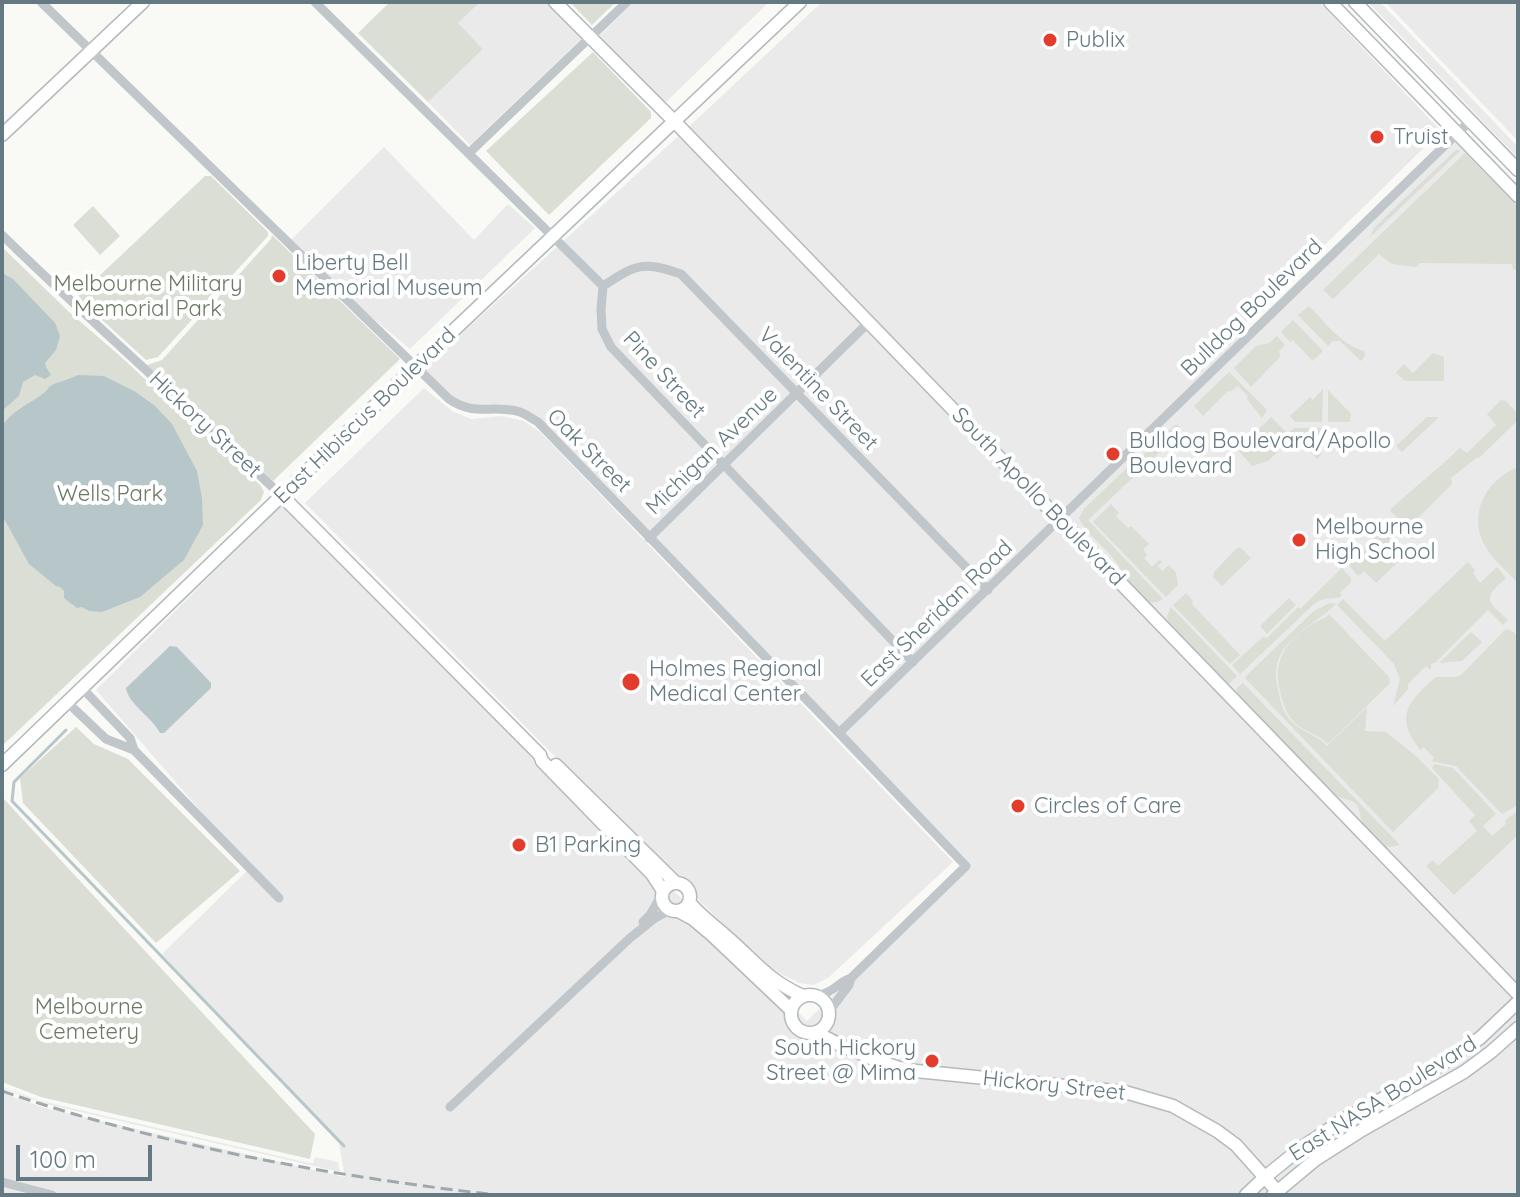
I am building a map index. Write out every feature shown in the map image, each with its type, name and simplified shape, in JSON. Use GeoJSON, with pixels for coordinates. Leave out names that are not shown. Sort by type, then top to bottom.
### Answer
{"type":"FeatureCollection","features":[{"type":"Feature","properties":{"kind":"street","name":"Oak Street"},"geometry":{"type":"LineString","coordinates":[[41,2],[449,399],[469,410],[520,412],[538,422],[966,866],[851,978],[833,991],[817,996]]}},
{"type":"Feature","properties":{"kind":"street"},"geometry":{"type":"LineString","coordinates":[[2,135],[143,2]]}},
{"type":"Feature","properties":{"kind":"street"},"geometry":{"type":"LineString","coordinates":[[315,2],[603,286]]}},
{"type":"Feature","properties":{"kind":"street","name":"South Apollo Boulevard"},"geometry":{"type":"LineString","coordinates":[[555,2],[675,122],[1518,994]]}},
{"type":"Feature","properties":{"kind":"street"},"geometry":{"type":"LineString","coordinates":[[469,153],[627,2]]}},
{"type":"Feature","properties":{"kind":"street","name":"East Hibiscus Boulevard"},"geometry":{"type":"LineString","coordinates":[[2,765],[800,2]]}},
{"type":"Feature","properties":{"kind":"street"},"geometry":{"type":"LineString","coordinates":[[1330,2],[1518,196]]}},
{"type":"Feature","properties":{"kind":"street"},"geometry":{"type":"LineString","coordinates":[[1355,2],[1518,170]]}},
{"type":"Feature","properties":{"kind":"street","name":"Bulldog Boulevard"},"geometry":{"type":"LineString","coordinates":[[1060,520],[1470,121]]}},
{"type":"Feature","properties":{"kind":"street","name":"Hickory Street"},"geometry":{"type":"LineString","coordinates":[[2,235],[72,304],[282,496],[540,755],[542,761],[676,883]]}},
{"type":"Feature","properties":{"kind":"street","name":"Valentine Street"},"geometry":{"type":"LineString","coordinates":[[603,286],[630,269],[654,265],[681,274],[988,590]]}},
{"type":"Feature","properties":{"kind":"street","name":"Pine Street"},"geometry":{"type":"LineString","coordinates":[[603,286],[602,329],[611,347],[913,662]]}},
{"type":"Feature","properties":{"kind":"street","name":"Michigan Avenue"},"geometry":{"type":"LineString","coordinates":[[649,538],[869,322]]}},
{"type":"Feature","properties":{"kind":"street","name":"East Sheridan Road"},"geometry":{"type":"LineString","coordinates":[[839,733],[1060,520]]}},
{"type":"Feature","properties":{"kind":"street"},"geometry":{"type":"LineString","coordinates":[[83,689],[130,738],[134,750]]}},
{"type":"Feature","properties":{"kind":"street"},"geometry":{"type":"LineString","coordinates":[[68,703],[106,739],[134,750],[279,898]]}},
{"type":"Feature","properties":{"kind":"street","name":"Hickory Street"},"geometry":{"type":"LineString","coordinates":[[605,819],[652,874],[662,894]]}},
{"type":"Feature","properties":{"kind":"street"},"geometry":{"type":"LineString","coordinates":[[450,1107],[637,932],[670,885],[676,883],[687,890],[689,902],[684,908],[655,918],[637,932]]}},
{"type":"Feature","properties":{"kind":"street"},"geometry":{"type":"LineString","coordinates":[[662,894],[664,904],[693,919],[791,1010]]}},
{"type":"Feature","properties":{"kind":"street"},"geometry":{"type":"LineString","coordinates":[[689,902],[768,977],[803,996],[817,996],[824,1001],[837,1034],[850,1048]]}},
{"type":"Feature","properties":{"kind":"street","name":"Oak Street"},"geometry":{"type":"LineString","coordinates":[[830,1015],[851,978]]}},
{"type":"Feature","properties":{"kind":"street"},"geometry":{"type":"LineString","coordinates":[[803,996],[791,1010],[791,1019],[797,1028],[806,1033],[817,1033],[824,1028],[830,1015]]}},
{"type":"Feature","properties":{"kind":"street","name":"East NASA Boulevard"},"geometry":{"type":"LineString","coordinates":[[1246,1195],[1301,1148],[1343,1120],[1424,1076],[1480,1038],[1518,1002]]}},
{"type":"Feature","properties":{"kind":"street","name":"East NASA Boulevard"},"geometry":{"type":"LineString","coordinates":[[1275,1193],[1327,1152],[1473,1065],[1518,1028]]}},
{"type":"Feature","properties":{"kind":"street","name":"Hickory Street"},"geometry":{"type":"LineString","coordinates":[[817,1033],[877,1061],[908,1070],[1125,1092],[1173,1106],[1236,1145],[1275,1193]]}},
{"type":"Feature","properties":{"kind":"street"},"geometry":{"type":"LineString","coordinates":[[1424,1076],[1432,1092]]}},
{"type":"Feature","properties":{"kind":"street"},"geometry":{"type":"LineString","coordinates":[[2,1193],[6,1184],[52,1195]]}},
{"type":"Feature","properties":{"kind":"shaded area"},"geometry":{"type":"Polygon","coordinates":[[[480,2],[549,2],[584,36],[470,145],[428,102],[483,49],[458,23],[480,2]]]}},
{"type":"Feature","properties":{"kind":"shaded area"},"geometry":{"type":"Polygon","coordinates":[[[634,2],[769,2],[664,104],[598,37],[634,2]]]}},
{"type":"Feature","properties":{"kind":"shaded area"},"geometry":{"type":"Polygon","coordinates":[[[822,2],[1319,2],[1441,131],[1239,329],[1246,338],[1458,132],[1518,196],[1518,1195],[2,1195],[2,1093],[45,1108],[345,1177],[339,1144],[162,954],[250,868],[96,690],[290,496],[675,892],[807,1021],[965,866],[538,422],[500,409],[453,403],[424,368],[822,2]]]}},
{"type":"Feature","properties":{"kind":"shaded area"},"geometry":{"type":"Polygon","coordinates":[[[1368,2],[1380,2],[1518,147],[1518,158],[1368,2]]]}},
{"type":"Feature","properties":{"kind":"shaded area"},"geometry":{"type":"Polygon","coordinates":[[[1385,2],[1518,2],[1518,141],[1385,2]]]}},
{"type":"Feature","properties":{"kind":"shaded area"},"geometry":{"type":"Polygon","coordinates":[[[384,147],[474,240],[508,204],[535,228],[410,349],[363,310],[291,240],[384,147]]]}},
{"type":"Feature","properties":{"kind":"shaded area"},"geometry":{"type":"Polygon","coordinates":[[[2,273],[13,279],[55,323],[60,336],[56,350],[45,363],[51,375],[45,379],[35,375],[23,382],[19,396],[2,411],[2,273]]]}},
{"type":"Feature","properties":{"kind":"shaded area"},"geometry":{"type":"Polygon","coordinates":[[[78,375],[104,376],[154,405],[172,424],[197,471],[202,498],[203,525],[184,560],[140,597],[102,612],[77,608],[64,598],[60,587],[29,564],[2,515],[2,426],[50,386],[78,375]]]}},
{"type":"Feature","properties":{"kind":"shaded area","name":"Holmes Regional Medical Center"},"geometry":{"type":"Polygon","coordinates":[[[424,388],[452,411],[471,419],[502,416],[524,421],[540,432],[953,862],[828,978],[813,985],[799,983],[770,968],[669,872],[305,503],[424,388]]]}},
{"type":"Feature","properties":{"kind":"shaded area"},"geometry":{"type":"Polygon","coordinates":[[[170,646],[177,647],[211,683],[211,688],[164,733],[160,733],[131,700],[126,688],[170,646]]]}},
{"type":"Feature","properties":{"kind":"shaded area"},"geometry":{"type":"Polygon","coordinates":[[[2,1087],[41,1101],[309,1163],[313,1163],[315,1157],[338,1162],[340,1172],[46,1104],[2,1087]]]}},
{"type":"Feature","properties":{"kind":"green space"},"geometry":{"type":"Polygon","coordinates":[[[390,2],[478,4],[458,23],[483,49],[428,102],[358,33],[390,2]]]}},
{"type":"Feature","properties":{"kind":"green space"},"geometry":{"type":"Polygon","coordinates":[[[570,2],[616,2],[592,25],[570,2]]]}},
{"type":"Feature","properties":{"kind":"green space"},"geometry":{"type":"Polygon","coordinates":[[[593,52],[651,112],[651,118],[549,215],[486,151],[593,52]]]}},
{"type":"Feature","properties":{"kind":"green space"},"geometry":{"type":"Polygon","coordinates":[[[1456,150],[1461,150],[1369,238],[1375,227],[1456,150]]]}},
{"type":"Feature","properties":{"kind":"green space"},"geometry":{"type":"Polygon","coordinates":[[[1465,153],[1518,207],[1518,269],[1513,270],[1512,264],[1420,263],[1416,267],[1392,264],[1379,254],[1333,299],[1323,290],[1465,153]]]}},
{"type":"Feature","properties":{"kind":"green space","name":"Melbourne Military Memorial Park"},"geometry":{"type":"Polygon","coordinates":[[[205,176],[211,176],[268,232],[268,236],[158,357],[146,360],[77,297],[205,176]]]}},
{"type":"Feature","properties":{"kind":"green space"},"geometry":{"type":"Polygon","coordinates":[[[93,206],[120,236],[100,255],[73,225],[93,206]]]}},
{"type":"Feature","properties":{"kind":"green space"},"geometry":{"type":"Polygon","coordinates":[[[272,235],[400,359],[273,481],[147,365],[162,360],[272,235]]]}},
{"type":"Feature","properties":{"kind":"green space","name":"Wells Park"},"geometry":{"type":"Polygon","coordinates":[[[2,247],[264,492],[261,500],[2,746],[2,247]]]}},
{"type":"Feature","properties":{"kind":"green space"},"geometry":{"type":"Polygon","coordinates":[[[1309,306],[1341,338],[1364,351],[1361,361],[1340,341],[1333,341],[1328,346],[1298,315],[1309,306]]]}},
{"type":"Feature","properties":{"kind":"green space"},"geometry":{"type":"Polygon","coordinates":[[[1293,320],[1323,351],[1313,361],[1281,332],[1293,320]]]}},
{"type":"Feature","properties":{"kind":"green space"},"geometry":{"type":"Polygon","coordinates":[[[1277,336],[1285,345],[1279,351],[1280,357],[1251,387],[1234,368],[1256,346],[1269,343],[1277,336]]]}},
{"type":"Feature","properties":{"kind":"green space"},"geometry":{"type":"Polygon","coordinates":[[[1433,353],[1444,357],[1444,381],[1405,381],[1396,373],[1404,364],[1413,373],[1433,353]]]}},
{"type":"Feature","properties":{"kind":"green space"},"geometry":{"type":"Polygon","coordinates":[[[1229,372],[1267,410],[1262,418],[1238,386],[1228,391],[1203,416],[1194,406],[1229,372]]]}},
{"type":"Feature","properties":{"kind":"green space"},"geometry":{"type":"Polygon","coordinates":[[[1323,389],[1322,422],[1295,422],[1290,416],[1323,389]]]}},
{"type":"Feature","properties":{"kind":"green space"},"geometry":{"type":"Polygon","coordinates":[[[1328,390],[1351,414],[1350,422],[1328,422],[1328,390]]]}},
{"type":"Feature","properties":{"kind":"green space"},"geometry":{"type":"Polygon","coordinates":[[[1501,400],[1506,401],[1518,414],[1518,420],[1480,457],[1451,478],[1452,484],[1407,529],[1390,510],[1460,448],[1467,453],[1496,425],[1487,414],[1501,400]]]}},
{"type":"Feature","properties":{"kind":"green space"},"geometry":{"type":"Polygon","coordinates":[[[1271,417],[1292,438],[1268,461],[1252,466],[1238,450],[1271,417]]]}},
{"type":"Feature","properties":{"kind":"green space"},"geometry":{"type":"Polygon","coordinates":[[[1427,417],[1439,417],[1402,452],[1396,446],[1427,417]]]}},
{"type":"Feature","properties":{"kind":"green space"},"geometry":{"type":"Polygon","coordinates":[[[1175,425],[1180,427],[1179,434],[1088,520],[1163,599],[1150,602],[1135,592],[1115,561],[1079,518],[1084,509],[1175,425]]]}},
{"type":"Feature","properties":{"kind":"green space"},"geometry":{"type":"Polygon","coordinates":[[[1295,428],[1322,428],[1321,455],[1317,459],[1290,431],[1295,428]]]}},
{"type":"Feature","properties":{"kind":"green space"},"geometry":{"type":"Polygon","coordinates":[[[1518,467],[1518,583],[1487,549],[1478,521],[1483,498],[1489,488],[1507,472],[1518,467]]]}},
{"type":"Feature","properties":{"kind":"green space"},"geometry":{"type":"Polygon","coordinates":[[[1111,504],[1119,513],[1116,516],[1149,544],[1143,549],[1147,555],[1144,558],[1152,567],[1160,559],[1162,562],[1158,566],[1162,571],[1169,565],[1176,573],[1178,585],[1166,597],[1093,522],[1111,504]]]}},
{"type":"Feature","properties":{"kind":"green space"},"geometry":{"type":"Polygon","coordinates":[[[1381,532],[1405,555],[1376,583],[1364,571],[1358,576],[1349,565],[1381,532]]]}},
{"type":"Feature","properties":{"kind":"green space"},"geometry":{"type":"Polygon","coordinates":[[[1237,548],[1251,558],[1222,586],[1213,577],[1214,572],[1237,548]]]}},
{"type":"Feature","properties":{"kind":"green space"},"geometry":{"type":"Polygon","coordinates":[[[1468,562],[1480,583],[1497,567],[1506,578],[1493,590],[1490,599],[1508,620],[1503,625],[1488,610],[1431,664],[1431,670],[1426,666],[1408,684],[1408,689],[1393,706],[1400,679],[1394,664],[1337,605],[1343,599],[1385,641],[1468,562]]]}},
{"type":"Feature","properties":{"kind":"green space"},"geometry":{"type":"Polygon","coordinates":[[[1342,568],[1351,582],[1340,593],[1342,596],[1314,604],[1240,674],[1232,665],[1263,637],[1267,638],[1298,607],[1300,609],[1342,568]]]}},
{"type":"Feature","properties":{"kind":"green space"},"geometry":{"type":"Polygon","coordinates":[[[1186,593],[1192,604],[1240,655],[1230,664],[1173,605],[1186,593]]]}},
{"type":"Feature","properties":{"kind":"green space"},"geometry":{"type":"Polygon","coordinates":[[[1289,598],[1296,605],[1267,634],[1260,626],[1289,598]]]}},
{"type":"Feature","properties":{"kind":"green space"},"geometry":{"type":"Polygon","coordinates":[[[1330,603],[1336,604],[1284,648],[1276,673],[1281,702],[1292,722],[1327,746],[1367,707],[1365,731],[1386,732],[1439,779],[1438,788],[1393,832],[1245,678],[1314,611],[1330,603]]]}},
{"type":"Feature","properties":{"kind":"green space"},"geometry":{"type":"Polygon","coordinates":[[[1171,607],[1237,676],[1228,685],[1168,621],[1171,607]]]}},
{"type":"Feature","properties":{"kind":"green space"},"geometry":{"type":"Polygon","coordinates":[[[1329,614],[1389,677],[1390,683],[1328,744],[1300,727],[1287,713],[1278,670],[1289,643],[1304,629],[1329,614]]]}},
{"type":"Feature","properties":{"kind":"green space"},"geometry":{"type":"Polygon","coordinates":[[[1506,629],[1518,637],[1518,805],[1502,814],[1456,766],[1431,761],[1434,758],[1424,747],[1420,750],[1409,732],[1406,718],[1415,698],[1436,677],[1461,675],[1506,629]]]}},
{"type":"Feature","properties":{"kind":"green space"},"geometry":{"type":"Polygon","coordinates":[[[1471,632],[1482,642],[1462,661],[1439,663],[1471,632]]]}},
{"type":"Feature","properties":{"kind":"green space"},"geometry":{"type":"Polygon","coordinates":[[[1243,683],[1400,845],[1385,846],[1363,824],[1355,803],[1335,794],[1240,698],[1236,689],[1243,683]]]}},
{"type":"Feature","properties":{"kind":"green space"},"geometry":{"type":"Polygon","coordinates":[[[76,727],[94,744],[128,759],[240,871],[156,943],[23,803],[20,778],[76,727]]]}},
{"type":"Feature","properties":{"kind":"green space"},"geometry":{"type":"Polygon","coordinates":[[[1434,764],[1453,768],[1496,814],[1483,826],[1492,836],[1506,824],[1505,820],[1518,811],[1518,835],[1454,895],[1426,866],[1433,860],[1438,866],[1477,831],[1469,821],[1475,815],[1432,768],[1434,764]]]}},
{"type":"Feature","properties":{"kind":"green space","name":"Melbourne Cemetery"},"geometry":{"type":"Polygon","coordinates":[[[2,797],[315,1134],[310,1159],[41,1097],[2,1082],[2,797]]]}},
{"type":"Feature","properties":{"kind":"waterway"},"geometry":{"type":"LineString","coordinates":[[66,730],[14,782],[12,801],[344,1146]]}},
{"type":"Feature","properties":{"kind":"railway"},"geometry":{"type":"LineString","coordinates":[[2,1091],[123,1128],[185,1143],[309,1168],[497,1195]]}},
{"type":"Feature","properties":{"kind":"place","name":"Publix"},"geometry":{"type":"Point","coordinates":[1050,40]}},
{"type":"Feature","properties":{"kind":"place","name":"Truist"},"geometry":{"type":"Point","coordinates":[1377,137]}},
{"type":"Feature","properties":{"kind":"place","name":"Liberty Bell Memorial Museum"},"geometry":{"type":"Point","coordinates":[279,276]}},
{"type":"Feature","properties":{"kind":"place","name":"Bulldog Boulevard/Apollo Boulevard"},"geometry":{"type":"Point","coordinates":[1113,454]}},
{"type":"Feature","properties":{"kind":"place","name":"Melbourne High School"},"geometry":{"type":"Point","coordinates":[1299,540]}},
{"type":"Feature","properties":{"kind":"place","name":"Holmes Regional Medical Center"},"geometry":{"type":"Point","coordinates":[631,682]}},
{"type":"Feature","properties":{"kind":"place","name":"Circles of Care"},"geometry":{"type":"Point","coordinates":[1018,806]}},
{"type":"Feature","properties":{"kind":"place","name":"B1 Parking"},"geometry":{"type":"Point","coordinates":[519,845]}},
{"type":"Feature","properties":{"kind":"place","name":"South Hickory Street @ Mima"},"geometry":{"type":"Point","coordinates":[932,1061]}}]}
